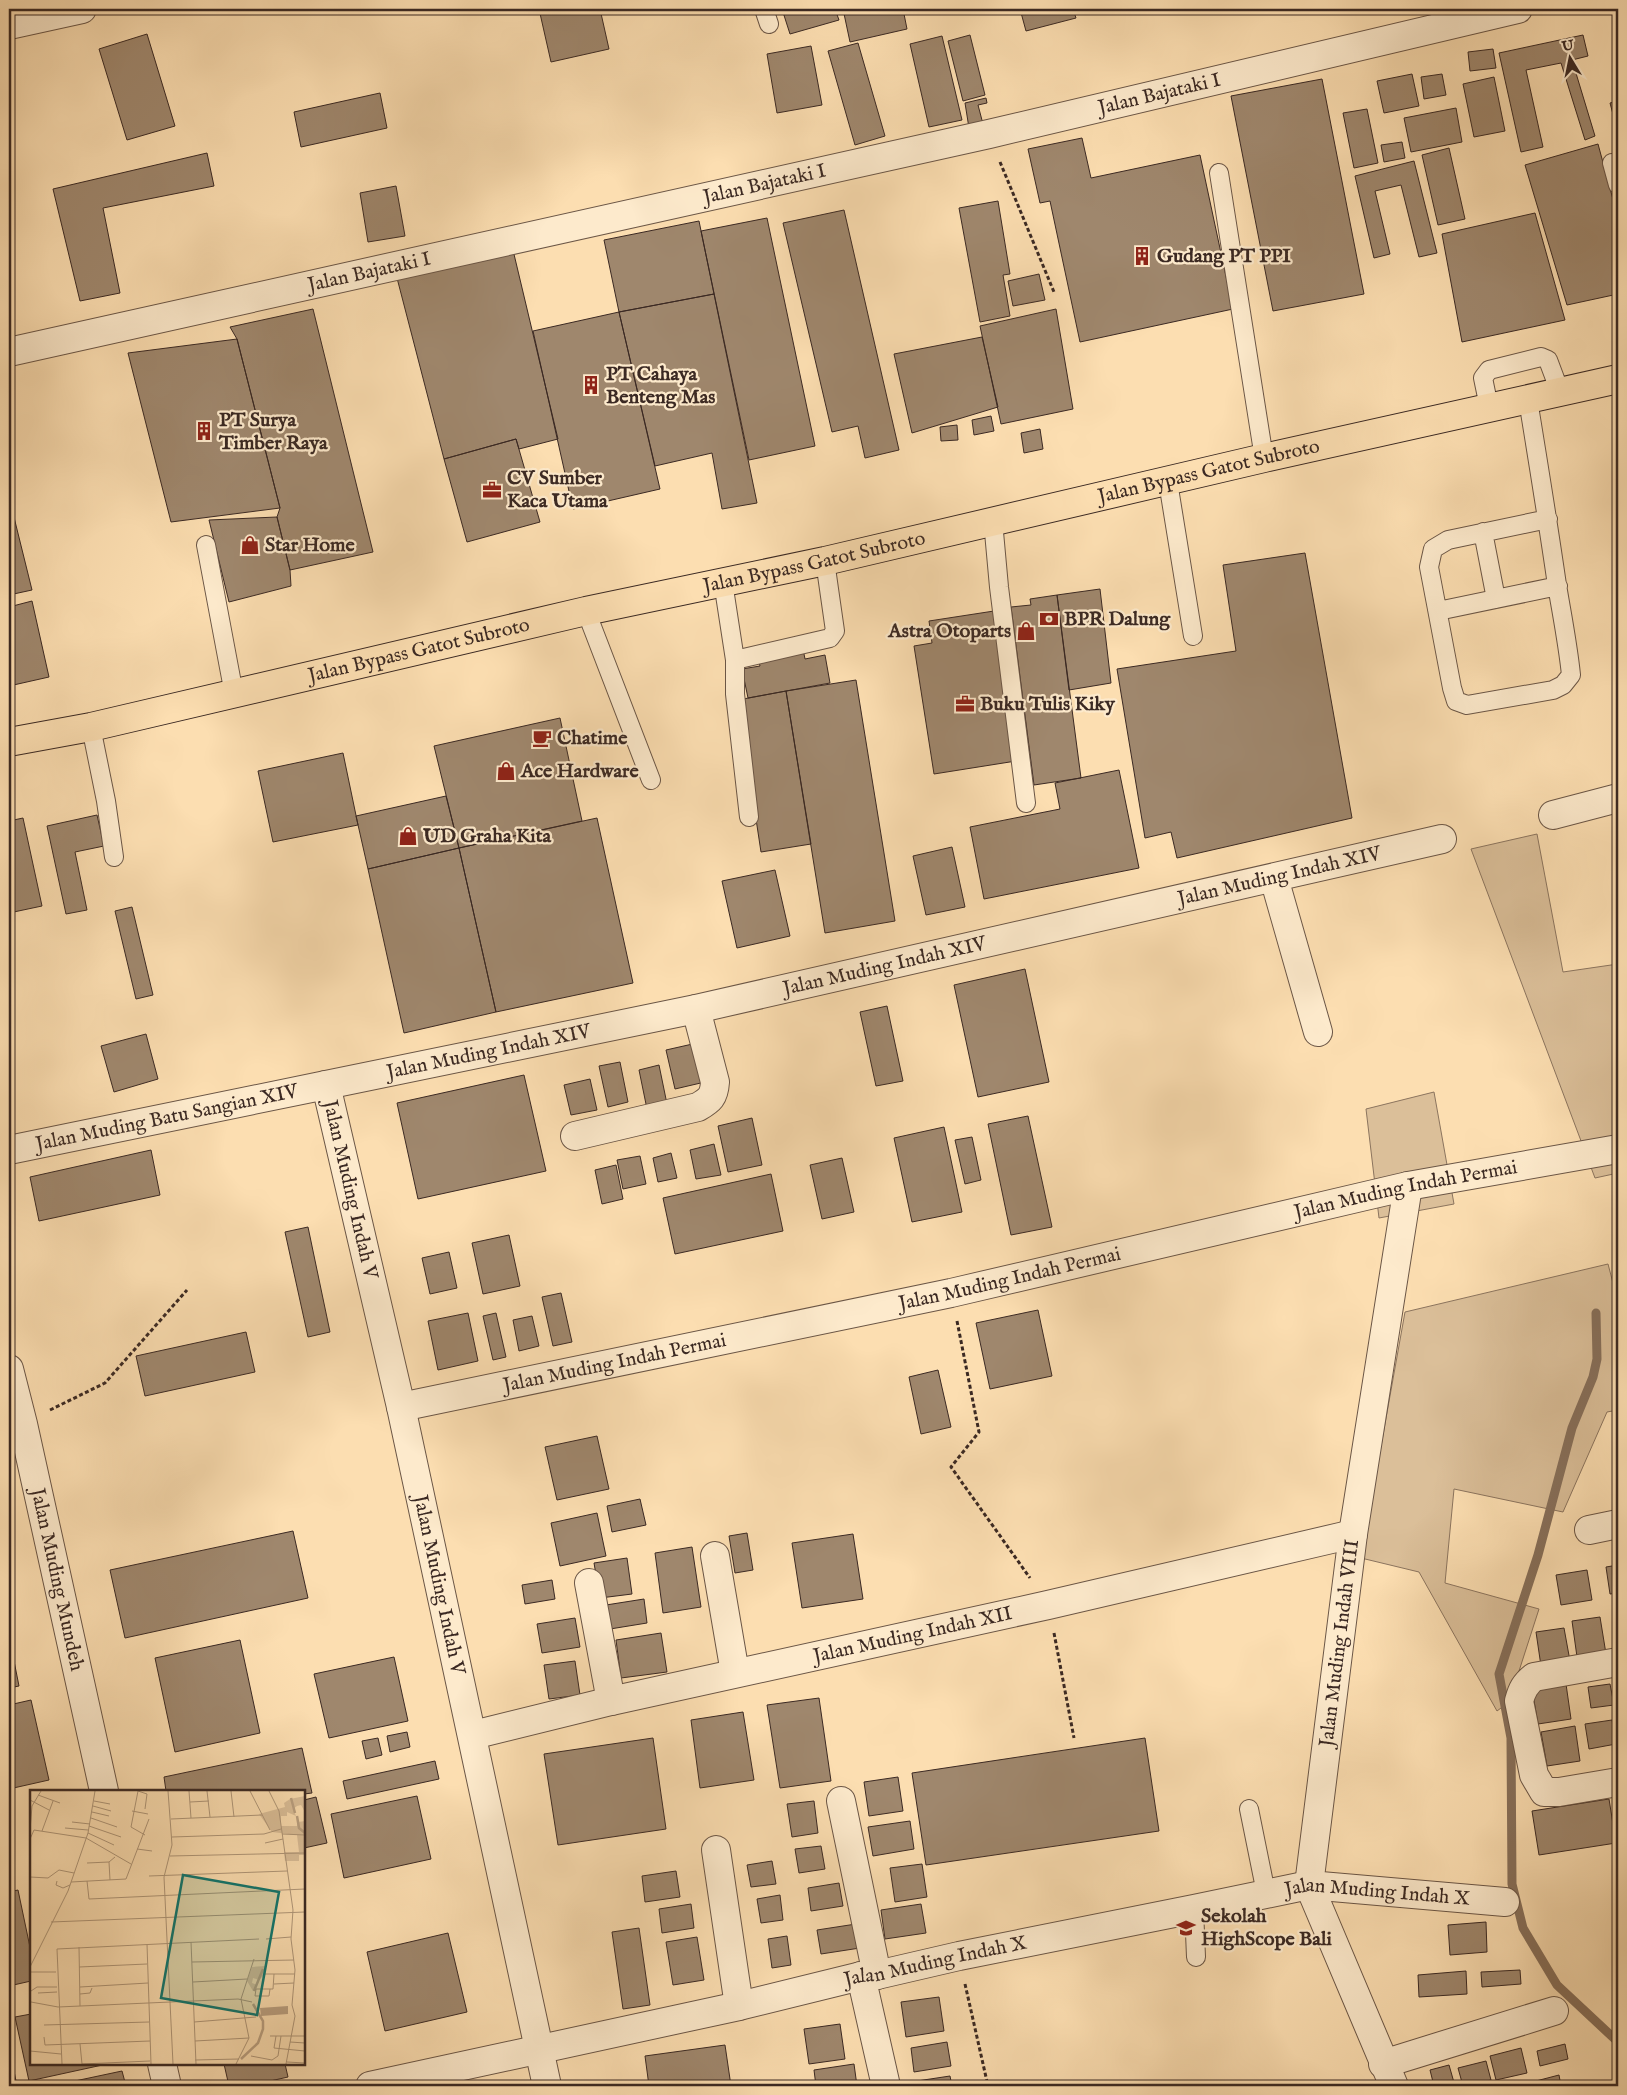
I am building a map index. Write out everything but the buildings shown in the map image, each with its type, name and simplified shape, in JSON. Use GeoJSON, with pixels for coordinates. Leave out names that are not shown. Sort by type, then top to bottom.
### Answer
{"type":"FeatureCollection","features":[{"type":"Feature","properties":{"kind":"main road","name":"Jalan Bypass Gatot Subroto"},"geometry":{"type":"LineString","coordinates":[[9,742],[91,727],[586,611],[825,561],[1264,458],[1618,379]]}},
{"type":"Feature","properties":{"kind":"street"},"geometry":{"type":"LineString","coordinates":[[9,25],[82,9]]}},
{"type":"Feature","properties":{"kind":"street","name":"Jalan Bajataki I"},"geometry":{"type":"LineString","coordinates":[[9,352],[988,134],[1518,9]]}},
{"type":"Feature","properties":{"kind":"street"},"geometry":{"type":"LineString","coordinates":[[1553,815],[1618,798]]}},
{"type":"Feature","properties":{"kind":"street","name":"Jalan Muding Indah XIV"},"geometry":{"type":"LineString","coordinates":[[326,1085],[696,1009],[1442,839]]}},
{"type":"Feature","properties":{"kind":"street"},"geometry":{"type":"LineString","coordinates":[[1274,878],[1318,1032]]}},
{"type":"Feature","properties":{"kind":"street"},"geometry":{"type":"LineString","coordinates":[[575,1136],[698,1107],[711,1099],[714,1092],[714,1082],[696,1009]]}},
{"type":"Feature","properties":{"kind":"street","name":"Jalan Muding Batu Sangian XIV"},"geometry":{"type":"LineString","coordinates":[[9,1150],[326,1085]]}},
{"type":"Feature","properties":{"kind":"street","name":"Jalan Muding Indah V"},"geometry":{"type":"LineString","coordinates":[[326,1085],[401,1407],[547,2086]]}},
{"type":"Feature","properties":{"kind":"street","name":"Jalan Muding Indah Permai"},"geometry":{"type":"LineString","coordinates":[[401,1407],[951,1293],[1408,1186],[1618,1149]]}},
{"type":"Feature","properties":{"kind":"street","name":"Jalan Muding Indah VIII"},"geometry":{"type":"LineString","coordinates":[[1308,1885],[1353,1534],[1408,1186]]}},
{"type":"Feature","properties":{"kind":"street","name":"Jalan Muding Mundeh"},"geometry":{"type":"LineString","coordinates":[[9,1371],[23,1424],[104,1790]]}},
{"type":"Feature","properties":{"kind":"street"},"geometry":{"type":"LineString","coordinates":[[1589,1530],[1618,1524]]}},
{"type":"Feature","properties":{"kind":"street","name":"Jalan Muding Indah XII"},"geometry":{"type":"LineString","coordinates":[[473,1735],[611,1701],[1048,1605],[1353,1534]]}},
{"type":"Feature","properties":{"kind":"street"},"geometry":{"type":"LineString","coordinates":[[714,1556],[735,1673]]}},
{"type":"Feature","properties":{"kind":"street"},"geometry":{"type":"LineString","coordinates":[[589,1583],[611,1701]]}},
{"type":"Feature","properties":{"kind":"street"},"geometry":{"type":"LineString","coordinates":[[1618,1662],[1534,1677],[1527,1682],[1521,1691],[1519,1701],[1534,1775],[1544,1792],[1559,1792],[1618,1782]]}},
{"type":"Feature","properties":{"kind":"street"},"geometry":{"type":"LineString","coordinates":[[841,1801],[886,2086]]}},
{"type":"Feature","properties":{"kind":"street"},"geometry":{"type":"LineString","coordinates":[[716,1850],[739,2006]]}},
{"type":"Feature","properties":{"kind":"street"},"geometry":{"type":"LineString","coordinates":[[1308,1885],[1389,2075],[1554,2011]]}},
{"type":"Feature","properties":{"kind":"street","name":"Jalan Muding Indah X"},"geometry":{"type":"LineString","coordinates":[[370,2086],[538,2048],[739,2006],[869,1975],[1308,1885],[1505,1902]]}},
{"type":"Feature","properties":{"kind":"street"},"geometry":{"type":"LineString","coordinates":[[162,2065],[167,2086]]}},
{"type":"Feature","properties":{"kind":"lane"},"geometry":{"type":"LineString","coordinates":[[1612,163],[1618,185]]}},
{"type":"Feature","properties":{"kind":"lane"},"geometry":{"type":"LineString","coordinates":[[1219,173],[1264,458]]}},
{"type":"Feature","properties":{"kind":"lane"},"geometry":{"type":"LineString","coordinates":[[1489,408],[1484,378],[1489,370],[1542,358],[1548,360],[1560,392]]}},
{"type":"Feature","properties":{"kind":"lane"},"geometry":{"type":"LineString","coordinates":[[1528,400],[1548,519],[1571,675],[1563,685],[1553,690],[1467,706],[1456,701],[1429,567],[1433,550],[1448,540],[1548,519]]}},
{"type":"Feature","properties":{"kind":"lane"},"geometry":{"type":"LineString","coordinates":[[1168,482],[1193,636]]}},
{"type":"Feature","properties":{"kind":"lane"},"geometry":{"type":"LineString","coordinates":[[993,521],[998,587],[1026,803]]}},
{"type":"Feature","properties":{"kind":"lane"},"geometry":{"type":"LineString","coordinates":[[1484,532],[1496,599]]}},
{"type":"Feature","properties":{"kind":"lane"},"geometry":{"type":"LineString","coordinates":[[206,546],[234,694]]}},
{"type":"Feature","properties":{"kind":"lane"},"geometry":{"type":"LineString","coordinates":[[735,660],[830,638],[835,631],[825,561]]}},
{"type":"Feature","properties":{"kind":"lane"},"geometry":{"type":"LineString","coordinates":[[722,582],[735,660],[735,694],[748,817]]}},
{"type":"Feature","properties":{"kind":"lane"},"geometry":{"type":"LineString","coordinates":[[1438,611],[1558,586]]}},
{"type":"Feature","properties":{"kind":"lane"},"geometry":{"type":"LineString","coordinates":[[586,611],[650,780]]}},
{"type":"Feature","properties":{"kind":"lane"},"geometry":{"type":"LineString","coordinates":[[91,727],[106,801],[114,857]]}},
{"type":"Feature","properties":{"kind":"lane"},"geometry":{"type":"LineString","coordinates":[[1249,1809],[1266,1893]]}},
{"type":"Feature","properties":{"kind":"lane"},"geometry":{"type":"LineString","coordinates":[[1194,1909],[1196,1957]]}},
{"type":"Feature","properties":{"kind":"path"},"geometry":{"type":"LineString","coordinates":[[988,134],[1054,292]]}},
{"type":"Feature","properties":{"kind":"path"},"geometry":{"type":"LineString","coordinates":[[23,1424],[105,1383],[187,1290]]}},
{"type":"Feature","properties":{"kind":"path"},"geometry":{"type":"LineString","coordinates":[[951,1293],[979,1432],[951,1467],[1048,1605],[1074,1738]]}},
{"type":"Feature","properties":{"kind":"path"},"geometry":{"type":"LineString","coordinates":[[958,1956],[988,2086]]}},
{"type":"Feature","properties":{"kind":"shaded area"},"geometry":{"type":"Polygon","coordinates":[[[1537,834],[1563,972],[1618,964],[1618,1173],[1595,1178],[1471,849],[1537,834]]]}},
{"type":"Feature","properties":{"kind":"shaded area"},"geometry":{"type":"Polygon","coordinates":[[[1434,1092],[1454,1204],[1379,1218],[1366,1109],[1434,1092]]]}},
{"type":"Feature","properties":{"kind":"shaded area"},"geometry":{"type":"Polygon","coordinates":[[[1608,1264],[1618,1302],[1618,1410],[1607,1412],[1563,1512],[1454,1489],[1445,1583],[1539,1609],[1509,1702],[1497,1711],[1419,1572],[1361,1558],[1405,1312],[1608,1264]]]}},
{"type":"Feature","properties":{"kind":"waterway"},"geometry":{"type":"LineString","coordinates":[[1596,1313],[1597,1359],[1593,1377],[1572,1428],[1538,1555],[1499,1674],[1511,1738],[1512,1884],[1523,1928],[1557,1985],[1618,2042]]}},
{"type":"Feature","properties":{"kind":"place","name":"Gudang PT PPI"},"geometry":{"type":"Point","coordinates":[1142,256]}},
{"type":"Feature","properties":{"kind":"place","name":"PT Cahaya Benteng Mas"},"geometry":{"type":"Point","coordinates":[591,385]}},
{"type":"Feature","properties":{"kind":"place","name":"PT Surya Timber Raya"},"geometry":{"type":"Point","coordinates":[204,431]}},
{"type":"Feature","properties":{"kind":"place","name":"CV Sumber Kaca Utama"},"geometry":{"type":"Point","coordinates":[492,490]}},
{"type":"Feature","properties":{"kind":"place","name":"Star Home"},"geometry":{"type":"Point","coordinates":[250,545]}},
{"type":"Feature","properties":{"kind":"place","name":"BPR Dalung"},"geometry":{"type":"Point","coordinates":[1049,619]}},
{"type":"Feature","properties":{"kind":"place","name":"Astra Otoparts"},"geometry":{"type":"Point","coordinates":[1026,631]}},
{"type":"Feature","properties":{"kind":"place","name":"Buku Tulis Kiky"},"geometry":{"type":"Point","coordinates":[965,704]}},
{"type":"Feature","properties":{"kind":"place","name":"Chatime"},"geometry":{"type":"Point","coordinates":[542,738]}},
{"type":"Feature","properties":{"kind":"place","name":"Ace Hardware"},"geometry":{"type":"Point","coordinates":[506,771]}},
{"type":"Feature","properties":{"kind":"place","name":"UD Graha Kita"},"geometry":{"type":"Point","coordinates":[408,836]}},
{"type":"Feature","properties":{"kind":"place","name":"Sekolah HighScope Bali"},"geometry":{"type":"Point","coordinates":[1186,1928]}}]}
